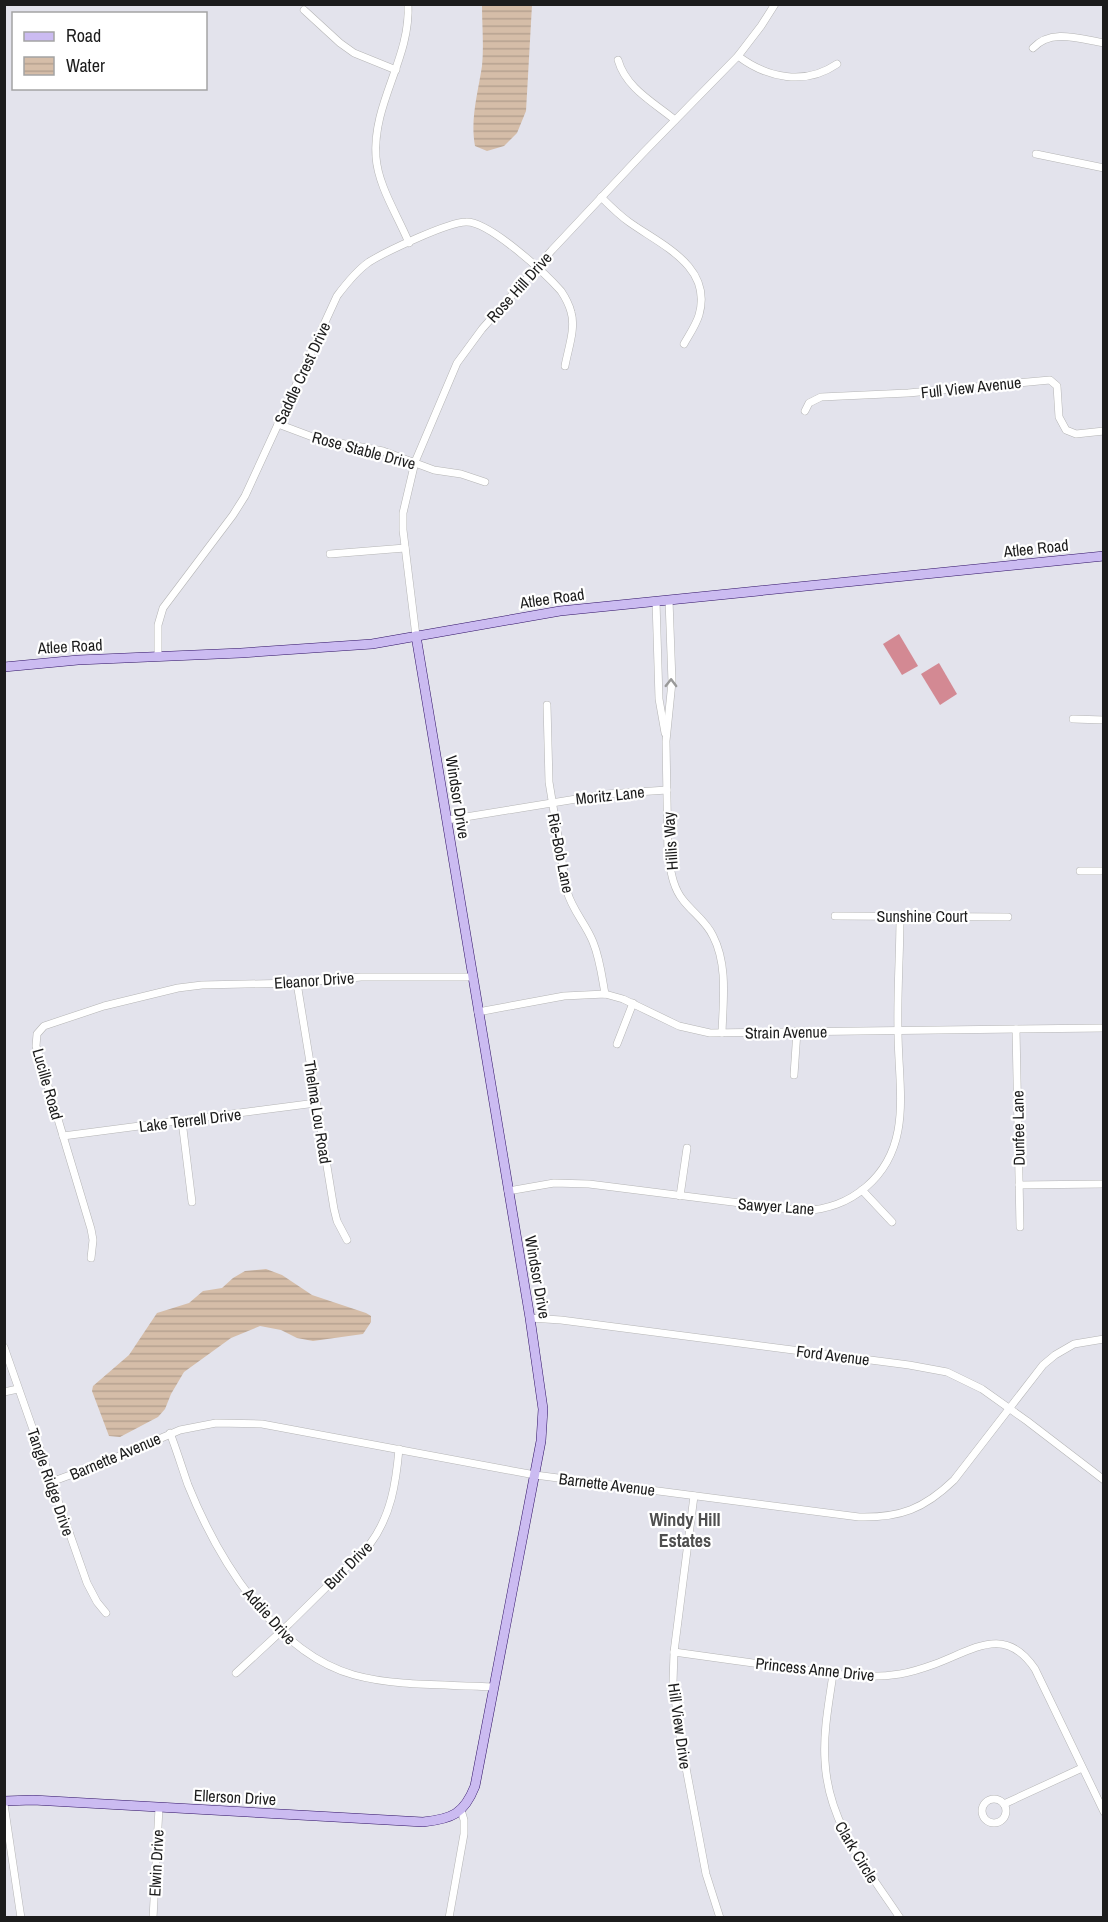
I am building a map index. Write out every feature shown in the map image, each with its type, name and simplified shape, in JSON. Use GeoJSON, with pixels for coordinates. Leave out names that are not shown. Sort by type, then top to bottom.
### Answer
{"type":"FeatureCollection","features":[{"type":"Feature","properties":{"kind":"street"},"geometry":{"type":"LineString","coordinates":[[408,4],[407,37],[377,124],[376,158],[382,182],[409,243]]}},
{"type":"Feature","properties":{"kind":"street","name":"Rose Hill Drive"},"geometry":{"type":"LineString","coordinates":[[416,636],[403,530],[404,513],[415,462],[457,363],[482,329],[536,268],[601,197],[738,56],[762,26],[775,4]]}},
{"type":"Feature","properties":{"kind":"street"},"geometry":{"type":"LineString","coordinates":[[304,10],[354,53],[396,70]]}},
{"type":"Feature","properties":{"kind":"street"},"geometry":{"type":"LineString","coordinates":[[1033,48],[1042,40],[1056,36],[1104,43]]}},
{"type":"Feature","properties":{"kind":"street"},"geometry":{"type":"LineString","coordinates":[[738,56],[768,73],[800,78],[820,74],[837,64]]}},
{"type":"Feature","properties":{"kind":"street"},"geometry":{"type":"LineString","coordinates":[[618,60],[626,79],[632,86],[675,120]]}},
{"type":"Feature","properties":{"kind":"street"},"geometry":{"type":"LineString","coordinates":[[1036,154],[1104,168]]}},
{"type":"Feature","properties":{"kind":"street"},"geometry":{"type":"LineString","coordinates":[[601,197],[626,220],[680,256],[694,272],[700,285],[699,315],[684,344]]}},
{"type":"Feature","properties":{"kind":"street","name":"Saddle Crest Drive"},"geometry":{"type":"LineString","coordinates":[[158,656],[158,624],[163,608],[245,496],[338,296],[348,281],[368,263],[452,223],[475,223],[492,230],[561,291],[572,314],[572,328],[565,366]]}},
{"type":"Feature","properties":{"kind":"street","name":"Full View Avenue"},"geometry":{"type":"LineString","coordinates":[[806,411],[809,403],[821,397],[908,393],[1050,380],[1057,386],[1059,417],[1066,430],[1076,434],[1104,431]]}},
{"type":"Feature","properties":{"kind":"street","name":"Rose Stable Drive"},"geometry":{"type":"LineString","coordinates":[[278,424],[318,439],[383,451],[434,470],[461,474],[485,482]]}},
{"type":"Feature","properties":{"kind":"street"},"geometry":{"type":"LineString","coordinates":[[330,554],[405,548]]}},
{"type":"Feature","properties":{"kind":"street","name":"Atlee Road"},"geometry":{"type":"LineString","coordinates":[[4,667],[78,660],[241,654],[372,645],[560,611],[1104,556]]}},
{"type":"Feature","properties":{"kind":"street","name":"Hillis Way"},"geometry":{"type":"LineString","coordinates":[[669,600],[672,682],[666,741],[668,856],[670,872],[678,893],[706,924],[717,945],[723,976],[722,1033]]}},
{"type":"Feature","properties":{"kind":"street","name":"Hillis Way"},"geometry":{"type":"LineString","coordinates":[[656,601],[659,699],[666,741]]}},
{"type":"Feature","properties":{"kind":"street","name":"Windsor Drive"},"geometry":{"type":"LineString","coordinates":[[416,636],[530,1318],[543,1409],[541,1441],[535,1475],[475,1785],[470,1798],[461,1810]]}},
{"type":"Feature","properties":{"kind":"street","name":"Rie-Bob Lane"},"geometry":{"type":"LineString","coordinates":[[547,705],[549,782],[568,897],[593,942],[605,994]]}},
{"type":"Feature","properties":{"kind":"street"},"geometry":{"type":"LineString","coordinates":[[1073,719],[1104,720]]}},
{"type":"Feature","properties":{"kind":"street","name":"Moritz Lane"},"geometry":{"type":"LineString","coordinates":[[447,820],[607,794],[667,790]]}},
{"type":"Feature","properties":{"kind":"street"},"geometry":{"type":"LineString","coordinates":[[1080,871],[1104,871]]}},
{"type":"Feature","properties":{"kind":"street","name":"Sunshine Court"},"geometry":{"type":"LineString","coordinates":[[835,916],[1008,917]]}},
{"type":"Feature","properties":{"kind":"street","name":"Sawyer Lane"},"geometry":{"type":"LineString","coordinates":[[508,1191],[545,1184],[569,1183],[803,1211],[818,1210],[840,1204],[862,1190],[888,1161],[899,1129],[900,916]]}},
{"type":"Feature","properties":{"kind":"street","name":"Eleanor Drive"},"geometry":{"type":"LineString","coordinates":[[156,993],[202,985],[361,977],[472,977]]}},
{"type":"Feature","properties":{"kind":"street","name":"Thelma Lou Road"},"geometry":{"type":"LineString","coordinates":[[297,982],[334,1209],[337,1221],[347,1240]]}},
{"type":"Feature","properties":{"kind":"street","name":"Lucille Road"},"geometry":{"type":"LineString","coordinates":[[91,1258],[93,1240],[91,1228],[36,1047],[36,1040],[44,1026],[104,1006],[156,993]]}},
{"type":"Feature","properties":{"kind":"street","name":"Strain Avenue"},"geometry":{"type":"LineString","coordinates":[[478,1012],[564,996],[605,994],[633,1003],[679,1026],[702,1032],[1104,1028]]}},
{"type":"Feature","properties":{"kind":"street"},"geometry":{"type":"LineString","coordinates":[[617,1044],[633,1003]]}},
{"type":"Feature","properties":{"kind":"street","name":"Dunfee Lane"},"geometry":{"type":"LineString","coordinates":[[1016,1029],[1020,1227]]}},
{"type":"Feature","properties":{"kind":"street"},"geometry":{"type":"LineString","coordinates":[[794,1075],[797,1031]]}},
{"type":"Feature","properties":{"kind":"street","name":"Lake Terrell Drive"},"geometry":{"type":"LineString","coordinates":[[63,1136],[316,1103]]}},
{"type":"Feature","properties":{"kind":"street"},"geometry":{"type":"LineString","coordinates":[[182,1121],[192,1202]]}},
{"type":"Feature","properties":{"kind":"street"},"geometry":{"type":"LineString","coordinates":[[680,1196],[687,1148]]}},
{"type":"Feature","properties":{"kind":"street"},"geometry":{"type":"LineString","coordinates":[[1019,1185],[1104,1184]]}},
{"type":"Feature","properties":{"kind":"street"},"geometry":{"type":"LineString","coordinates":[[862,1190],[892,1222]]}},
{"type":"Feature","properties":{"kind":"street","name":"Ford Avenue"},"geometry":{"type":"LineString","coordinates":[[530,1318],[561,1320],[928,1368],[964,1380],[982,1389],[1104,1480]]}},
{"type":"Feature","properties":{"kind":"street","name":"Barnette Avenue"},"geometry":{"type":"LineString","coordinates":[[51,1482],[198,1425],[239,1422],[261,1424],[535,1475],[859,1517],[888,1516],[919,1508],[954,1480],[1035,1375],[1055,1355],[1074,1344],[1104,1339]]}},
{"type":"Feature","properties":{"kind":"street","name":"Tangle Ridge Drive"},"geometry":{"type":"LineString","coordinates":[[4,1347],[87,1583],[106,1613]]}},
{"type":"Feature","properties":{"kind":"street"},"geometry":{"type":"LineString","coordinates":[[4,1392],[18,1389]]}},
{"type":"Feature","properties":{"kind":"street","name":"Addie Drive"},"geometry":{"type":"LineString","coordinates":[[170,1434],[189,1485],[217,1544],[248,1593],[280,1632],[295,1646],[319,1661],[352,1674],[391,1682],[494,1688]]}},
{"type":"Feature","properties":{"kind":"street","name":"Burr Drive"},"geometry":{"type":"LineString","coordinates":[[236,1672],[280,1632],[378,1534],[389,1511],[399,1449]]}},
{"type":"Feature","properties":{"kind":"street","name":"Hill View Drive"},"geometry":{"type":"LineString","coordinates":[[694,1496],[674,1652],[673,1683],[680,1736],[706,1874],[720,1917]]}},
{"type":"Feature","properties":{"kind":"street","name":"Princess Anne Drive"},"geometry":{"type":"LineString","coordinates":[[674,1652],[866,1677],[900,1674],[937,1664],[982,1644],[1000,1643],[1024,1655],[1035,1669],[1104,1812]]}},
{"type":"Feature","properties":{"kind":"street","name":"Clark Circle"},"geometry":{"type":"LineString","coordinates":[[833,1674],[825,1745],[825,1769],[829,1796],[838,1822],[848,1841],[900,1917]]}},
{"type":"Feature","properties":{"kind":"street"},"geometry":{"type":"LineString","coordinates":[[1004,1804],[1082,1768]]}},
{"type":"Feature","properties":{"kind":"street","name":"Ellerson Drive"},"geometry":{"type":"LineString","coordinates":[[4,1803],[33,1800],[423,1822],[450,1817],[461,1810]]}},
{"type":"Feature","properties":{"kind":"street"},"geometry":{"type":"LineString","coordinates":[[4,1803],[21,1917]]}},
{"type":"Feature","properties":{"kind":"street","name":"Elwin Drive"},"geometry":{"type":"LineString","coordinates":[[153,1917],[159,1808]]}},
{"type":"Feature","properties":{"kind":"street"},"geometry":{"type":"LineString","coordinates":[[449,1917],[464,1834],[461,1810]]}},
{"type":"Feature","properties":{"kind":"shaded area"},"geometry":{"type":"Polygon","coordinates":[[[899,634],[918,666],[902,675],[883,644],[899,634]]]}},
{"type":"Feature","properties":{"kind":"shaded area"},"geometry":{"type":"Polygon","coordinates":[[[939,663],[957,694],[940,705],[921,674],[939,663]]]}},
{"type":"Feature","properties":{"kind":"water"},"geometry":{"type":"Polygon","coordinates":[[[482,5],[532,5],[526,111],[517,133],[504,146],[487,151],[475,146],[474,136],[474,116],[483,58],[482,5]]]}},
{"type":"Feature","properties":{"kind":"water"},"geometry":{"type":"Polygon","coordinates":[[[266,1269],[282,1275],[312,1295],[366,1313],[371,1316],[371,1322],[363,1334],[313,1341],[297,1338],[281,1330],[260,1326],[231,1338],[184,1372],[165,1409],[158,1417],[120,1437],[109,1436],[92,1391],[93,1386],[129,1355],[157,1313],[189,1303],[203,1291],[222,1288],[245,1271],[266,1269]]]}},
{"type":"Feature","properties":{"kind":"district","name":"Windy Hill Estates"},"geometry":{"type":"Point","coordinates":[685,1530]}}]}
